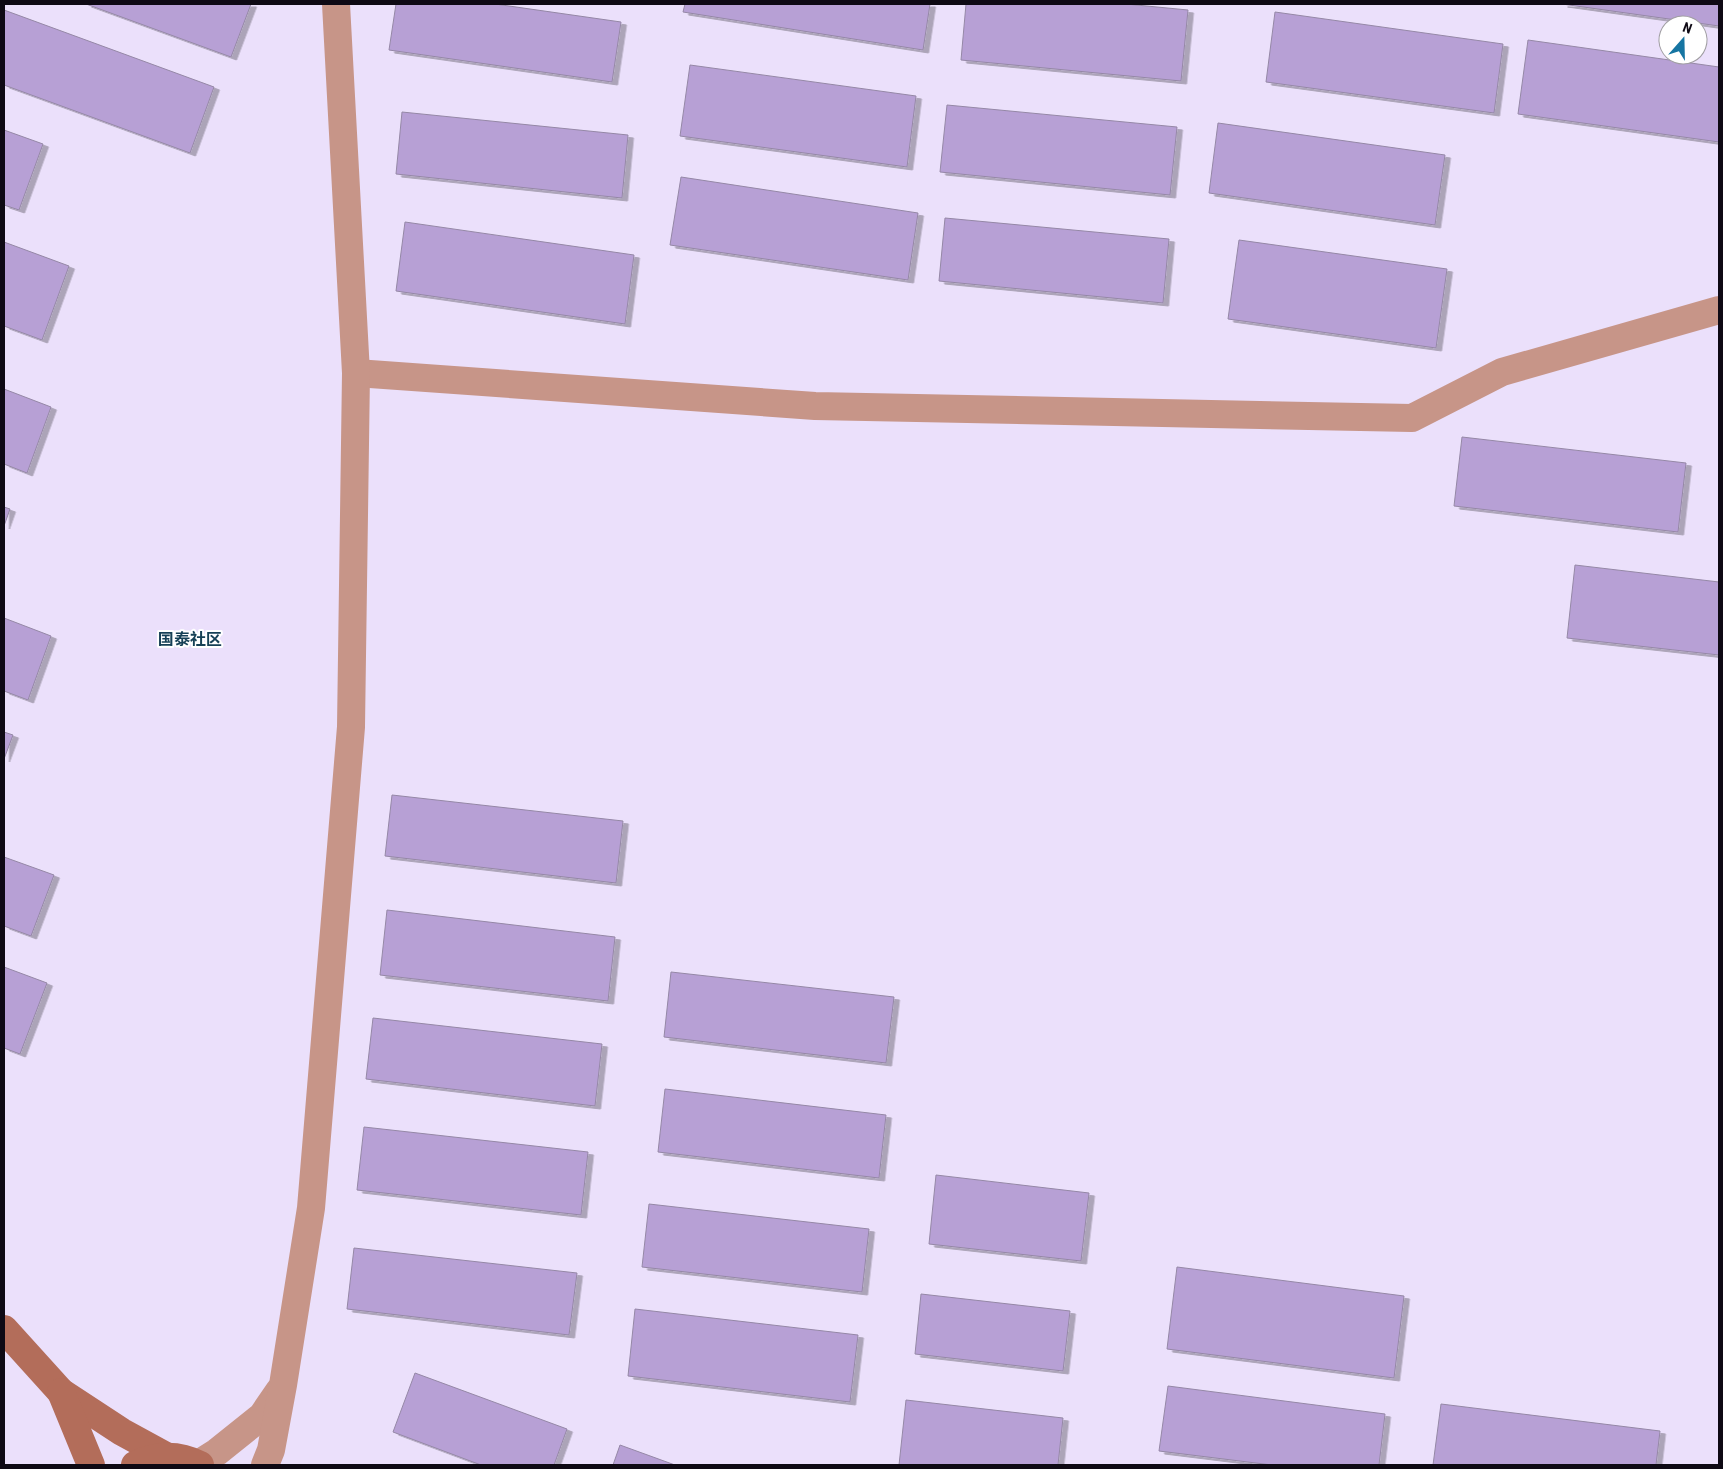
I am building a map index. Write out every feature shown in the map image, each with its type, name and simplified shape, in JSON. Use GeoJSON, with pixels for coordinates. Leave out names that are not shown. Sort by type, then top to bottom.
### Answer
{"type":"FeatureCollection","features":[{"type":"Feature","properties":{"kind":"main road"},"geometry":{"type":"LineString","coordinates":[[4,1329],[60,1392],[122,1432],[166,1456],[189,1460],[199,1465]]}},
{"type":"Feature","properties":{"kind":"main road"},"geometry":{"type":"LineString","coordinates":[[60,1392],[91,1465]]}},
{"type":"Feature","properties":{"kind":"main road"},"geometry":{"type":"LineString","coordinates":[[135,1465],[146,1460],[166,1456]]}},
{"type":"Feature","properties":{"kind":"street"},"geometry":{"type":"LineString","coordinates":[[265,1465],[271,1450],[283,1385],[311,1208],[351,727],[356,373],[336,4]]}},
{"type":"Feature","properties":{"kind":"street"},"geometry":{"type":"LineString","coordinates":[[356,373],[815,406],[1412,418],[1502,372],[1719,310]]}},
{"type":"Feature","properties":{"kind":"street"},"geometry":{"type":"LineString","coordinates":[[199,1465],[262,1416],[283,1385]]}},
{"type":"Feature","properties":{"kind":"building"},"geometry":{"type":"Polygon","coordinates":[[[86,4],[251,4],[231,57],[86,4]]]}},
{"type":"Feature","properties":{"kind":"building"},"geometry":{"type":"Polygon","coordinates":[[[396,4],[495,4],[621,22],[612,82],[389,50],[396,4]]]}},
{"type":"Feature","properties":{"kind":"building"},"geometry":{"type":"Polygon","coordinates":[[[685,4],[930,4],[923,50],[683,12],[685,4]]]}},
{"type":"Feature","properties":{"kind":"building"},"geometry":{"type":"Polygon","coordinates":[[[966,4],[1126,4],[1188,10],[1181,81],[961,60],[966,4]]]}},
{"type":"Feature","properties":{"kind":"building"},"geometry":{"type":"Polygon","coordinates":[[[1562,4],[1719,4],[1719,26],[1708,24],[1708,15],[1658,15],[1658,17],[1562,4]]]}},
{"type":"Feature","properties":{"kind":"building"},"geometry":{"type":"Polygon","coordinates":[[[4,10],[214,87],[190,153],[4,85],[4,10]]]}},
{"type":"Feature","properties":{"kind":"building"},"geometry":{"type":"Polygon","coordinates":[[[1275,12],[1503,44],[1494,113],[1266,82],[1275,12]]]}},
{"type":"Feature","properties":{"kind":"building"},"geometry":{"type":"Polygon","coordinates":[[[1528,40],[1658,58],[1658,65],[1705,65],[1719,67],[1719,142],[1518,114],[1528,40]]]}},
{"type":"Feature","properties":{"kind":"building"},"geometry":{"type":"Polygon","coordinates":[[[690,65],[916,96],[907,167],[680,136],[690,65]]]}},
{"type":"Feature","properties":{"kind":"building"},"geometry":{"type":"Polygon","coordinates":[[[947,105],[1177,127],[1170,195],[940,172],[947,105]]]}},
{"type":"Feature","properties":{"kind":"building"},"geometry":{"type":"Polygon","coordinates":[[[402,112],[628,135],[622,198],[396,174],[402,112]]]}},
{"type":"Feature","properties":{"kind":"building"},"geometry":{"type":"Polygon","coordinates":[[[1218,123],[1445,155],[1435,225],[1209,193],[1218,123]]]}},
{"type":"Feature","properties":{"kind":"building"},"geometry":{"type":"Polygon","coordinates":[[[4,130],[43,144],[19,210],[4,205],[4,130]]]}},
{"type":"Feature","properties":{"kind":"building"},"geometry":{"type":"Polygon","coordinates":[[[681,177],[918,213],[908,280],[670,245],[681,177]]]}},
{"type":"Feature","properties":{"kind":"building"},"geometry":{"type":"Polygon","coordinates":[[[945,218],[1169,239],[1163,303],[939,281],[945,218]]]}},
{"type":"Feature","properties":{"kind":"building"},"geometry":{"type":"Polygon","coordinates":[[[405,222],[634,255],[625,324],[396,291],[405,222]]]}},
{"type":"Feature","properties":{"kind":"building"},"geometry":{"type":"Polygon","coordinates":[[[1239,240],[1447,269],[1436,348],[1228,319],[1239,240]]]}},
{"type":"Feature","properties":{"kind":"building"},"geometry":{"type":"Polygon","coordinates":[[[4,242],[69,266],[42,340],[4,326],[4,242]]]}},
{"type":"Feature","properties":{"kind":"building"},"geometry":{"type":"Polygon","coordinates":[[[4,389],[51,407],[27,473],[4,464],[4,389]]]}},
{"type":"Feature","properties":{"kind":"building"},"geometry":{"type":"Polygon","coordinates":[[[1462,437],[1686,463],[1678,532],[1454,506],[1462,437]]]}},
{"type":"Feature","properties":{"kind":"building"},"geometry":{"type":"Polygon","coordinates":[[[4,507],[10,509],[4,526],[4,507]]]}},
{"type":"Feature","properties":{"kind":"building"},"geometry":{"type":"Polygon","coordinates":[[[1575,565],[1719,582],[1719,655],[1567,638],[1575,565]]]}},
{"type":"Feature","properties":{"kind":"building"},"geometry":{"type":"Polygon","coordinates":[[[4,618],[51,636],[28,700],[4,691],[4,618]]]}},
{"type":"Feature","properties":{"kind":"building"},"geometry":{"type":"Polygon","coordinates":[[[4,732],[13,735],[4,759],[4,732]]]}},
{"type":"Feature","properties":{"kind":"building"},"geometry":{"type":"Polygon","coordinates":[[[392,795],[623,821],[616,883],[385,856],[392,795]]]}},
{"type":"Feature","properties":{"kind":"building"},"geometry":{"type":"Polygon","coordinates":[[[4,857],[54,875],[31,936],[4,926],[4,857]]]}},
{"type":"Feature","properties":{"kind":"building"},"geometry":{"type":"Polygon","coordinates":[[[387,910],[615,937],[608,1001],[380,975],[387,910]]]}},
{"type":"Feature","properties":{"kind":"building"},"geometry":{"type":"Polygon","coordinates":[[[4,967],[47,983],[20,1054],[4,1048],[4,967]]]}},
{"type":"Feature","properties":{"kind":"building"},"geometry":{"type":"Polygon","coordinates":[[[671,972],[894,997],[886,1063],[664,1037],[671,972]]]}},
{"type":"Feature","properties":{"kind":"building"},"geometry":{"type":"Polygon","coordinates":[[[373,1018],[602,1044],[595,1106],[366,1079],[373,1018]]]}},
{"type":"Feature","properties":{"kind":"building"},"geometry":{"type":"Polygon","coordinates":[[[665,1089],[886,1115],[879,1178],[658,1152],[665,1089]]]}},
{"type":"Feature","properties":{"kind":"building"},"geometry":{"type":"Polygon","coordinates":[[[364,1127],[588,1152],[581,1215],[357,1190],[364,1127]]]}},
{"type":"Feature","properties":{"kind":"building"},"geometry":{"type":"Polygon","coordinates":[[[936,1175],[1089,1193],[1081,1261],[929,1244],[936,1175]]]}},
{"type":"Feature","properties":{"kind":"building"},"geometry":{"type":"Polygon","coordinates":[[[649,1204],[869,1229],[862,1292],[642,1267],[649,1204]]]}},
{"type":"Feature","properties":{"kind":"building"},"geometry":{"type":"Polygon","coordinates":[[[354,1248],[577,1273],[569,1335],[347,1309],[354,1248]]]}},
{"type":"Feature","properties":{"kind":"building"},"geometry":{"type":"Polygon","coordinates":[[[1177,1267],[1404,1296],[1394,1378],[1167,1349],[1177,1267]]]}},
{"type":"Feature","properties":{"kind":"building"},"geometry":{"type":"Polygon","coordinates":[[[921,1294],[1070,1311],[1063,1371],[915,1354],[921,1294]]]}},
{"type":"Feature","properties":{"kind":"building"},"geometry":{"type":"Polygon","coordinates":[[[635,1309],[858,1335],[850,1402],[628,1376],[635,1309]]]}},
{"type":"Feature","properties":{"kind":"building"},"geometry":{"type":"Polygon","coordinates":[[[415,1373],[567,1429],[554,1465],[481,1465],[393,1432],[415,1373]]]}},
{"type":"Feature","properties":{"kind":"building"},"geometry":{"type":"Polygon","coordinates":[[[1168,1386],[1385,1414],[1379,1465],[1272,1465],[1159,1451],[1168,1386]]]}},
{"type":"Feature","properties":{"kind":"building"},"geometry":{"type":"Polygon","coordinates":[[[906,1400],[1063,1418],[1058,1465],[899,1465],[906,1400]]]}},
{"type":"Feature","properties":{"kind":"building"},"geometry":{"type":"Polygon","coordinates":[[[1441,1404],[1660,1431],[1656,1465],[1433,1465],[1441,1404]]]}},
{"type":"Feature","properties":{"kind":"building"},"geometry":{"type":"Polygon","coordinates":[[[620,1445],[675,1465],[613,1465],[620,1445]]]}},
{"type":"Feature","properties":{"kind":"district","name":"国泰社区"},"geometry":{"type":"Point","coordinates":[190,639]}}]}
